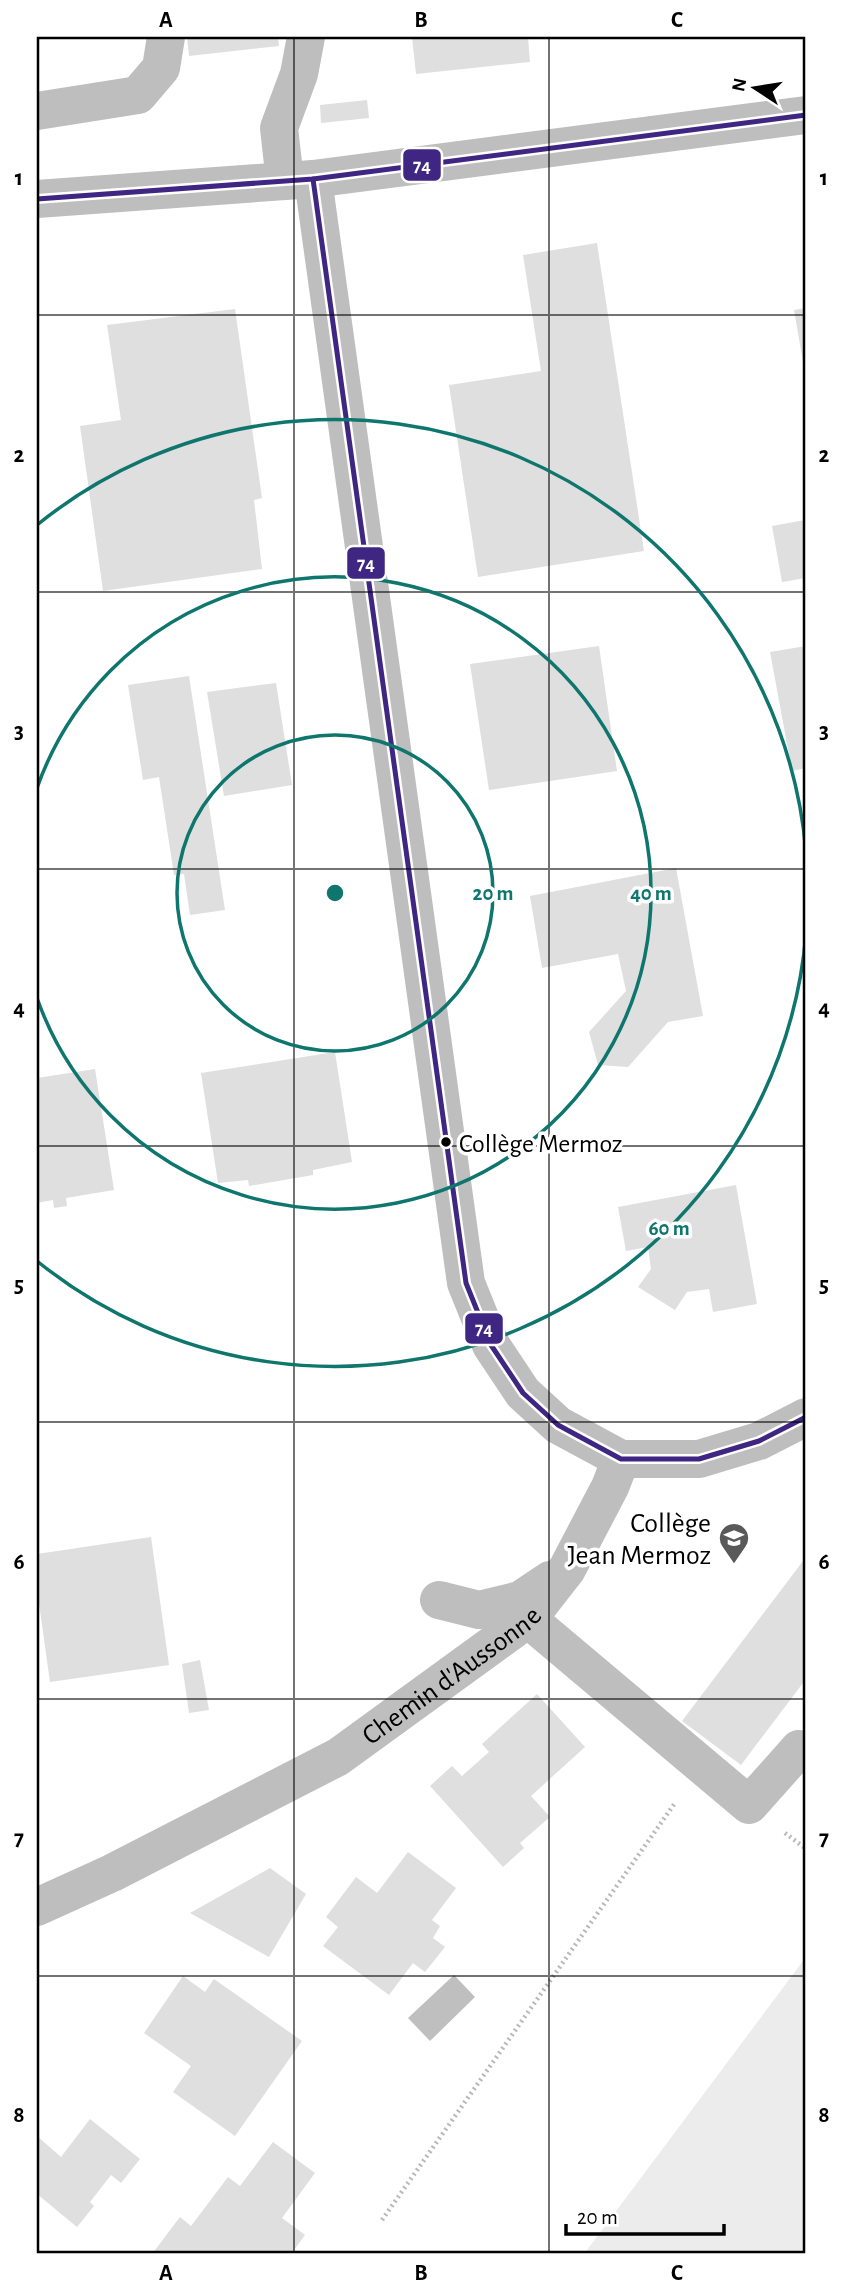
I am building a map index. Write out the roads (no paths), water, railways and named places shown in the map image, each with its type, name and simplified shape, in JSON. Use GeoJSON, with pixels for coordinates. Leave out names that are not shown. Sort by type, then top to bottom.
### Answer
{"type":"FeatureCollection","features":[{"type":"Feature","properties":{"kind":"street"},"geometry":{"type":"LineString","coordinates":[[37,111],[138,95],[162,68],[166,37]]}},
{"type":"Feature","properties":{"kind":"street"},"geometry":{"type":"LineString","coordinates":[[306,37],[299,74],[279,128],[299,180],[466,1283],[492,1345],[523,1393],[558,1424],[621,1459],[699,1459],[759,1441],[806,1417]]}},
{"type":"Feature","properties":{"kind":"street"},"geometry":{"type":"LineString","coordinates":[[37,199],[299,180],[806,115]]}},
{"type":"Feature","properties":{"kind":"street","name":"Chemin d'Aussonne"},"geometry":{"type":"LineString","coordinates":[[37,1907],[112,1873],[338,1757],[528,1619],[567,1569],[610,1487],[621,1459]]}},
{"type":"Feature","properties":{"kind":"street"},"geometry":{"type":"LineString","coordinates":[[439,1600],[479,1610],[520,1600],[567,1569]]}},
{"type":"Feature","properties":{"kind":"street"},"geometry":{"type":"LineString","coordinates":[[528,1619],[749,1805],[799,1749],[806,1754]]}},
{"type":"Feature","properties":{"kind":"place","name":"Collège Mermoz"},"geometry":{"type":"Point","coordinates":[446,1142]}},
{"type":"Feature","properties":{"kind":"place","name":"Collège Jean Mermoz"},"geometry":{"type":"Point","coordinates":[734,1565]}}]}
